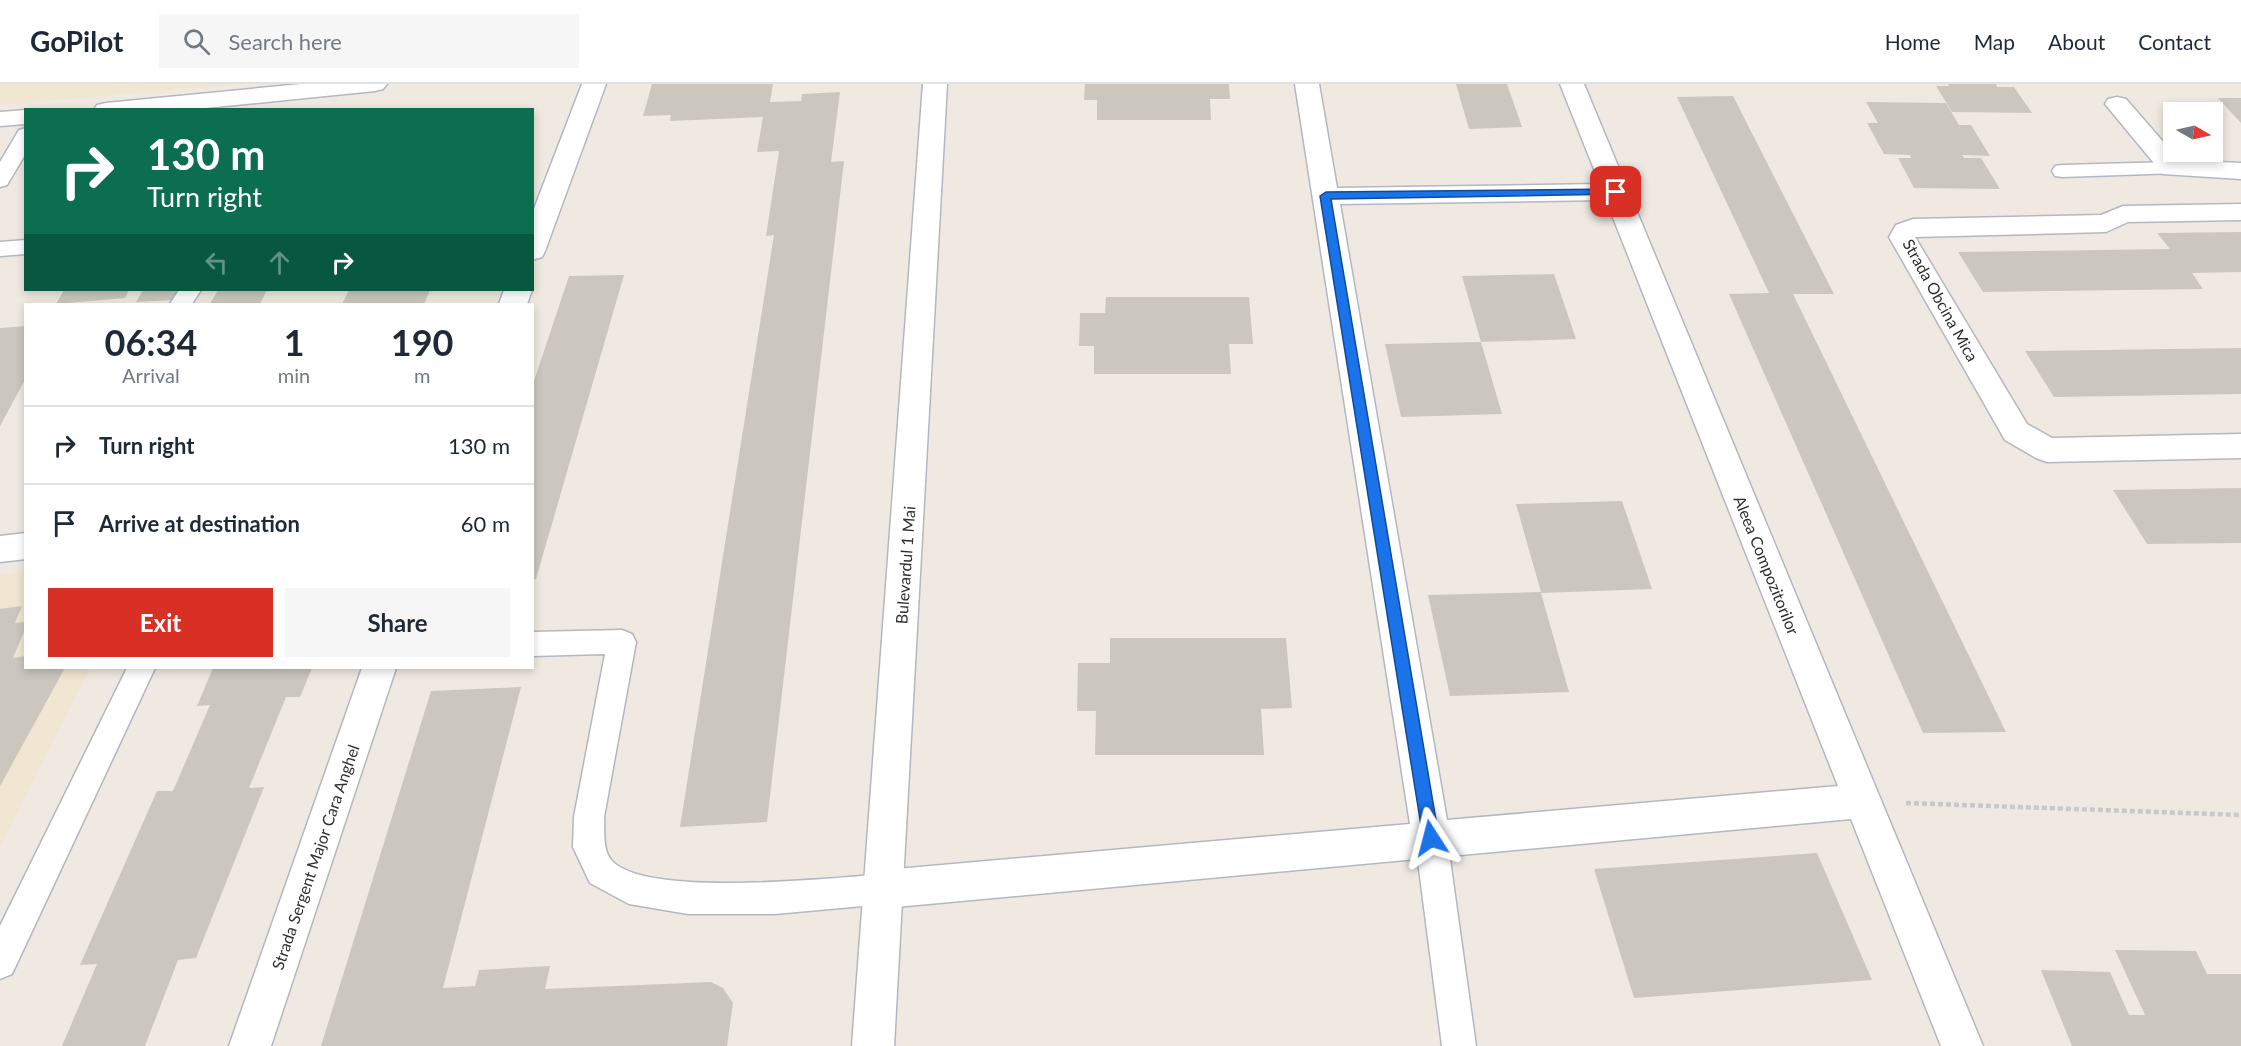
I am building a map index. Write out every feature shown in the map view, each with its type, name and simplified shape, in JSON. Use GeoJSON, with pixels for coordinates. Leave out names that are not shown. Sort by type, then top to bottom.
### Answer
{"type":"FeatureCollection","features":[{"type":"Feature","properties":{"kind":"street"},"geometry":{"type":"LineString","coordinates":[[127,108],[375,84]]}},
{"type":"Feature","properties":{"kind":"street"},"geometry":{"type":"LineString","coordinates":[[534,246],[594,84]]}},
{"type":"Feature","properties":{"kind":"street","name":"Bulevardul 1 Mai"},"geometry":{"type":"LineString","coordinates":[[873,1046],[885,889],[935,84]]}},
{"type":"Feature","properties":{"kind":"street"},"geometry":{"type":"LineString","coordinates":[[1307,84],[1431,838]]}},
{"type":"Feature","properties":{"kind":"street","name":"Aleea Compozitorilor"},"geometry":{"type":"LineString","coordinates":[[1572,84],[1962,1046]]}},
{"type":"Feature","properties":{"kind":"street"},"geometry":{"type":"LineString","coordinates":[[2117,104],[2172,168],[2241,171]]}},
{"type":"Feature","properties":{"kind":"street"},"geometry":{"type":"LineString","coordinates":[[0,119],[24,117]]}},
{"type":"Feature","properties":{"kind":"street"},"geometry":{"type":"LineString","coordinates":[[1326,196],[1616,192]]}},
{"type":"Feature","properties":{"kind":"street","name":"Strada Obcina Mica"},"geometry":{"type":"LineString","coordinates":[[2241,212],[2123,214],[2106,223],[1913,228],[1905,231],[1902,237],[2016,432],[2029,442],[2047,450],[2241,446]]}},
{"type":"Feature","properties":{"kind":"street"},"geometry":{"type":"LineString","coordinates":[[0,549],[24,546]]}},
{"type":"Feature","properties":{"kind":"street","name":"Strada Sergent Major Cara Anghel"},"geometry":{"type":"LineString","coordinates":[[250,1046],[379,669]]}},
{"type":"Feature","properties":{"kind":"street"},"geometry":{"type":"LineString","coordinates":[[885,889],[1431,838],[1862,801]]}},
{"type":"Feature","properties":{"kind":"lane"},"geometry":{"type":"LineString","coordinates":[[0,180],[24,138]]}},
{"type":"Feature","properties":{"kind":"lane"},"geometry":{"type":"LineString","coordinates":[[2062,171],[2172,168]]}},
{"type":"Feature","properties":{"kind":"lane"},"geometry":{"type":"LineString","coordinates":[[0,249],[24,247]]}},
{"type":"Feature","properties":{"kind":"lane"},"geometry":{"type":"LineString","coordinates":[[534,644],[622,642],[589,817],[589,847],[601,872],[629,889],[688,898],[775,898],[885,889]]}},
{"type":"Feature","properties":{"kind":"lane"},"geometry":{"type":"LineString","coordinates":[[0,962],[141,669]]}},
{"type":"Feature","properties":{"kind":"lane"},"geometry":{"type":"LineString","coordinates":[[1431,838],[1459,1046]]}},
{"type":"Feature","properties":{"kind":"path"},"geometry":{"type":"LineString","coordinates":[[1862,801],[2241,815]]}},
{"type":"Feature","properties":{"kind":"shaded area"},"geometry":{"type":"Polygon","coordinates":[[[0,84],[241,84],[0,105],[0,84]]]}},
{"type":"Feature","properties":{"kind":"shaded area"},"geometry":{"type":"Polygon","coordinates":[[[24,571],[24,669],[89,669],[0,846],[0,575],[24,571]]]}},
{"type":"Feature","properties":{"kind":"building"},"geometry":{"type":"Polygon","coordinates":[[[652,84],[773,84],[770,102],[801,101],[802,94],[840,92],[831,162],[844,161],[767,822],[680,827],[774,235],[766,236],[779,151],[757,152],[763,117],[670,121],[671,115],[643,116],[652,84]]]}},
{"type":"Feature","properties":{"kind":"building"},"geometry":{"type":"Polygon","coordinates":[[[1085,84],[1229,84],[1230,99],[1210,99],[1211,120],[1097,120],[1097,100],[1084,100],[1085,84]]]}},
{"type":"Feature","properties":{"kind":"building"},"geometry":{"type":"Polygon","coordinates":[[[1456,84],[1507,84],[1522,127],[1469,129],[1456,84]]]}},
{"type":"Feature","properties":{"kind":"building"},"geometry":{"type":"Polygon","coordinates":[[[1948,84],[1996,84],[1997,87],[2014,87],[2032,113],[1952,112],[1936,86],[1949,86],[1948,84]]]}},
{"type":"Feature","properties":{"kind":"building"},"geometry":{"type":"Polygon","coordinates":[[[1733,96],[1834,294],[1793,294],[2006,732],[1923,733],[1729,294],[1769,293],[1677,97],[1733,96]]]}},
{"type":"Feature","properties":{"kind":"building"},"geometry":{"type":"Polygon","coordinates":[[[2218,98],[2241,98],[2241,123],[2223,102],[2218,98]]]}},
{"type":"Feature","properties":{"kind":"building"},"geometry":{"type":"Polygon","coordinates":[[[1866,102],[1946,103],[1959,125],[1971,125],[1990,156],[1962,155],[1964,158],[1981,158],[2000,189],[1914,188],[1898,158],[1911,158],[1910,155],[1884,154],[1867,123],[1878,123],[1866,102]]]}},
{"type":"Feature","properties":{"kind":"building"},"geometry":{"type":"Polygon","coordinates":[[[2241,232],[2241,272],[2192,273],[2203,289],[1983,292],[1958,252],[2170,249],[2157,233],[2241,232]]]}},
{"type":"Feature","properties":{"kind":"building"},"geometry":{"type":"Polygon","coordinates":[[[1554,274],[1576,339],[1481,342],[1462,276],[1554,274]]]}},
{"type":"Feature","properties":{"kind":"building"},"geometry":{"type":"Polygon","coordinates":[[[624,275],[536,579],[534,579],[534,381],[569,276],[624,275]]]}},
{"type":"Feature","properties":{"kind":"building"},"geometry":{"type":"Polygon","coordinates":[[[63,291],[128,291],[125,298],[57,303],[63,291]]]}},
{"type":"Feature","properties":{"kind":"building"},"geometry":{"type":"Polygon","coordinates":[[[142,291],[178,291],[174,300],[136,302],[142,291]]]}},
{"type":"Feature","properties":{"kind":"building"},"geometry":{"type":"Polygon","coordinates":[[[217,291],[266,291],[260,303],[211,303],[217,291]]]}},
{"type":"Feature","properties":{"kind":"building"},"geometry":{"type":"Polygon","coordinates":[[[348,291],[430,291],[424,303],[342,303],[348,291]]]}},
{"type":"Feature","properties":{"kind":"building"},"geometry":{"type":"Polygon","coordinates":[[[1106,297],[1249,297],[1253,344],[1229,344],[1231,374],[1094,374],[1094,346],[1079,346],[1080,313],[1105,313],[1106,297]]]}},
{"type":"Feature","properties":{"kind":"building"},"geometry":{"type":"Polygon","coordinates":[[[24,326],[24,382],[0,426],[0,328],[24,326]]]}},
{"type":"Feature","properties":{"kind":"building"},"geometry":{"type":"Polygon","coordinates":[[[1481,342],[1502,414],[1401,417],[1385,344],[1481,342]]]}},
{"type":"Feature","properties":{"kind":"building"},"geometry":{"type":"Polygon","coordinates":[[[2241,348],[2241,394],[2054,397],[2025,351],[2241,348]]]}},
{"type":"Feature","properties":{"kind":"building"},"geometry":{"type":"Polygon","coordinates":[[[2241,488],[2241,543],[2147,544],[2113,490],[2241,488]]]}},
{"type":"Feature","properties":{"kind":"building"},"geometry":{"type":"Polygon","coordinates":[[[1622,501],[1652,589],[1541,593],[1569,692],[1450,696],[1428,595],[1541,592],[1516,504],[1622,501]]]}},
{"type":"Feature","properties":{"kind":"building"},"geometry":{"type":"Polygon","coordinates":[[[22,606],[15,623],[24,622],[24,632],[13,658],[24,656],[24,669],[64,669],[0,786],[0,609],[22,606]]]}},
{"type":"Feature","properties":{"kind":"building"},"geometry":{"type":"Polygon","coordinates":[[[1110,638],[1286,638],[1292,708],[1261,709],[1264,755],[1095,755],[1096,711],[1077,711],[1078,663],[1110,663],[1110,638]]]}},
{"type":"Feature","properties":{"kind":"building"},"geometry":{"type":"Polygon","coordinates":[[[213,669],[312,669],[300,697],[286,697],[249,788],[264,787],[196,958],[178,960],[145,1046],[62,1046],[97,964],[80,965],[157,791],[173,791],[210,705],[197,706],[213,669]]]}},
{"type":"Feature","properties":{"kind":"building"},"geometry":{"type":"Polygon","coordinates":[[[521,687],[443,988],[475,986],[479,970],[550,966],[545,989],[711,982],[723,988],[733,1003],[727,1046],[321,1046],[431,691],[521,687]]]}},
{"type":"Feature","properties":{"kind":"building"},"geometry":{"type":"Polygon","coordinates":[[[1817,853],[1872,980],[1634,998],[1594,869],[1817,853]]]}},
{"type":"Feature","properties":{"kind":"building"},"geometry":{"type":"Polygon","coordinates":[[[2115,950],[2196,951],[2207,974],[2241,974],[2241,1046],[2072,1046],[2041,970],[2110,972],[2129,1015],[2145,1015],[2115,950]]]}},
{"type":"Feature","properties":{"kind":"route"},"geometry":{"type":"LineString","coordinates":[[1431,838],[1326,196],[1616,192]]}}]}
